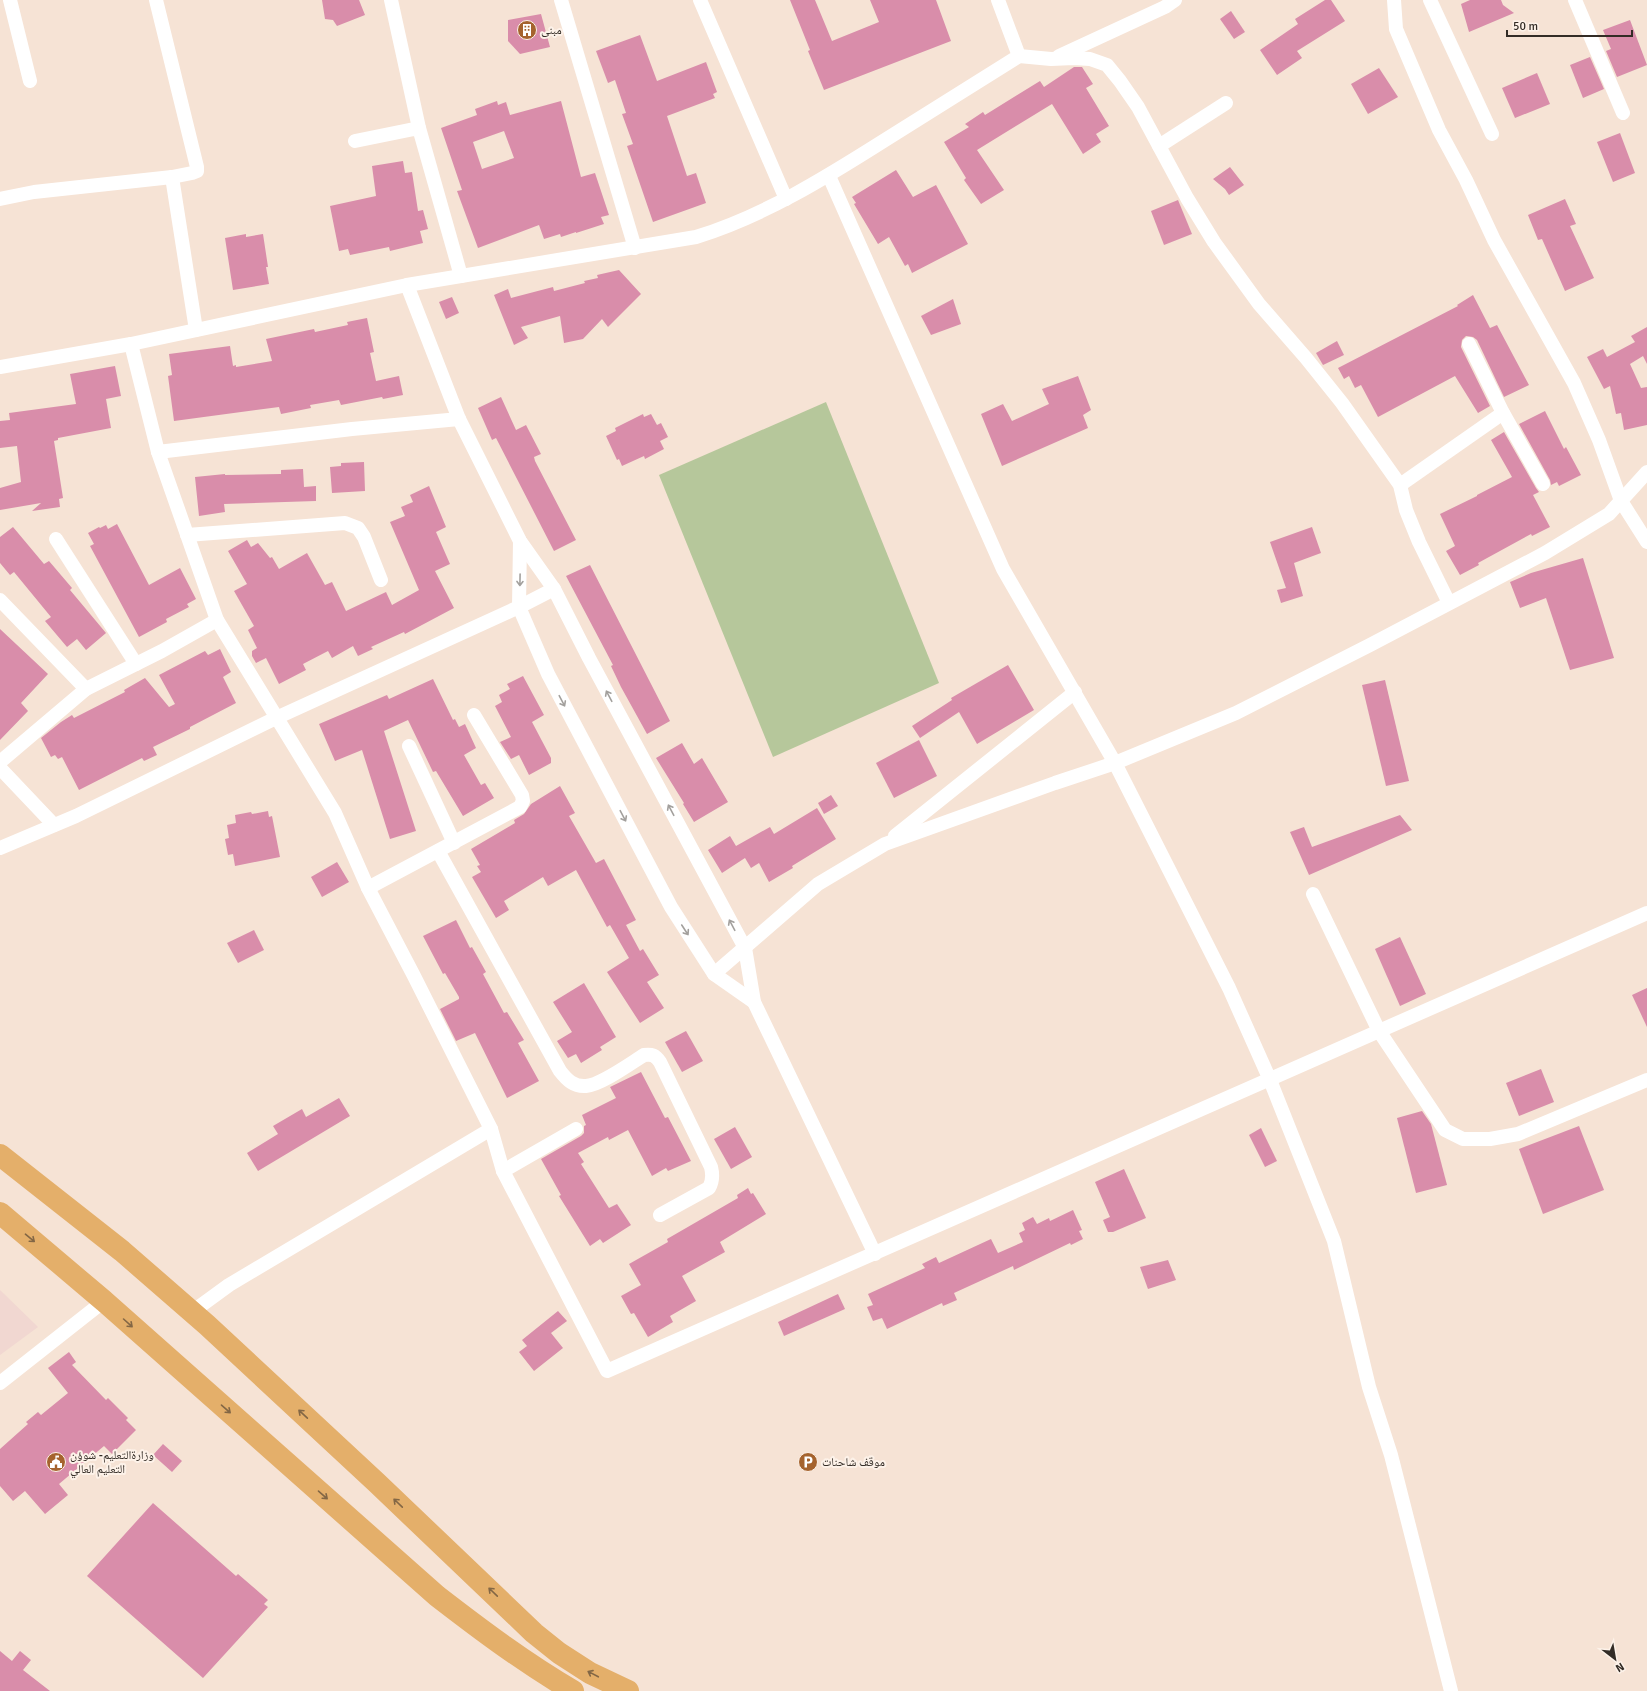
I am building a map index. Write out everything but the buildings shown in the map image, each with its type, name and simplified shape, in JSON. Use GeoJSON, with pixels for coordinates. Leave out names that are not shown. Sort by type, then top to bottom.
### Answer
{"type":"FeatureCollection","features":[{"type":"Feature","properties":{"kind":"highway"},"geometry":{"type":"LineString","coordinates":[[0,1155],[122,1251],[192,1312],[377,1483],[534,1633],[590,1673],[628,1691]]}},
{"type":"Feature","properties":{"kind":"highway"},"geometry":{"type":"LineString","coordinates":[[0,1213],[104,1301],[437,1596],[535,1669],[573,1691]]}},
{"type":"Feature","properties":{"kind":"street"},"geometry":{"type":"LineString","coordinates":[[10,0],[30,81]]}},
{"type":"Feature","properties":{"kind":"street"},"geometry":{"type":"LineString","coordinates":[[0,199],[34,192],[172,177],[192,173],[197,170],[156,0]]}},
{"type":"Feature","properties":{"kind":"street"},"geometry":{"type":"LineString","coordinates":[[391,0],[419,128],[461,276]]}},
{"type":"Feature","properties":{"kind":"street"},"geometry":{"type":"LineString","coordinates":[[561,0],[635,248]]}},
{"type":"Feature","properties":{"kind":"street"},"geometry":{"type":"LineString","coordinates":[[700,0],[786,199]]}},
{"type":"Feature","properties":{"kind":"street"},"geometry":{"type":"LineString","coordinates":[[998,0],[1019,56]]}},
{"type":"Feature","properties":{"kind":"street"},"geometry":{"type":"LineString","coordinates":[[1051,59],[1166,7],[1175,0]]}},
{"type":"Feature","properties":{"kind":"street"},"geometry":{"type":"LineString","coordinates":[[1394,0],[1396,29],[1439,130],[1466,180],[1494,240],[1574,383],[1599,440],[1621,501],[1647,542]]}},
{"type":"Feature","properties":{"kind":"street"},"geometry":{"type":"LineString","coordinates":[[1430,0],[1492,134]]}},
{"type":"Feature","properties":{"kind":"street"},"geometry":{"type":"LineString","coordinates":[[1575,0],[1623,113]]}},
{"type":"Feature","properties":{"kind":"street"},"geometry":{"type":"LineString","coordinates":[[0,367],[131,344],[407,285],[696,237],[729,227],[829,176],[1019,56],[1051,59],[1082,58],[1107,65],[1120,81],[1138,107],[1187,198],[1214,242],[1259,304],[1306,358],[1342,403],[1400,485],[1406,510],[1419,542],[1449,603]]}},
{"type":"Feature","properties":{"kind":"street"},"geometry":{"type":"LineString","coordinates":[[1159,146],[1226,103]]}},
{"type":"Feature","properties":{"kind":"street"},"geometry":{"type":"LineString","coordinates":[[355,141],[419,128]]}},
{"type":"Feature","properties":{"kind":"street"},"geometry":{"type":"LineString","coordinates":[[829,176],[1003,569],[1115,763],[1229,988],[1270,1080],[1334,1241],[1369,1387],[1391,1455],[1451,1691]]}},
{"type":"Feature","properties":{"kind":"street"},"geometry":{"type":"LineString","coordinates":[[172,177],[196,330]]}},
{"type":"Feature","properties":{"kind":"street"},"geometry":{"type":"LineString","coordinates":[[407,285],[459,419],[520,541],[554,589],[589,658],[745,948],[754,1002],[875,1254]]}},
{"type":"Feature","properties":{"kind":"street"},"geometry":{"type":"LineString","coordinates":[[131,344],[158,452],[217,620],[335,813],[368,888],[491,1130],[504,1171],[607,1371],[1647,913]]}},
{"type":"Feature","properties":{"kind":"street"},"geometry":{"type":"LineString","coordinates":[[1469,344],[1503,413],[1543,484]]}},
{"type":"Feature","properties":{"kind":"street"},"geometry":{"type":"LineString","coordinates":[[1400,485],[1503,413]]}},
{"type":"Feature","properties":{"kind":"street"},"geometry":{"type":"LineString","coordinates":[[158,452],[352,429],[459,419]]}},
{"type":"Feature","properties":{"kind":"street"},"geometry":{"type":"LineString","coordinates":[[886,844],[1115,763],[1236,713],[1545,553],[1608,514],[1647,472]]}},
{"type":"Feature","properties":{"kind":"street"},"geometry":{"type":"LineString","coordinates":[[187,535],[345,523],[358,528],[364,537],[381,580]]}},
{"type":"Feature","properties":{"kind":"street"},"geometry":{"type":"LineString","coordinates":[[56,539],[136,664]]}},
{"type":"Feature","properties":{"kind":"street"},"geometry":{"type":"LineString","coordinates":[[520,541],[520,607],[548,674],[663,893],[714,974],[754,1002]]}},
{"type":"Feature","properties":{"kind":"street"},"geometry":{"type":"LineString","coordinates":[[0,848],[76,816],[276,718],[520,607],[554,589]]}},
{"type":"Feature","properties":{"kind":"street"},"geometry":{"type":"LineString","coordinates":[[0,600],[86,689]]}},
{"type":"Feature","properties":{"kind":"street"},"geometry":{"type":"LineString","coordinates":[[0,762],[86,689],[162,652],[217,620]]}},
{"type":"Feature","properties":{"kind":"street"},"geometry":{"type":"LineString","coordinates":[[714,974],[818,884],[886,844],[1075,692]]}},
{"type":"Feature","properties":{"kind":"street"},"geometry":{"type":"LineString","coordinates":[[368,888],[520,807],[523,801],[522,795],[474,715]]}},
{"type":"Feature","properties":{"kind":"street"},"geometry":{"type":"LineString","coordinates":[[408,746],[454,843]]}},
{"type":"Feature","properties":{"kind":"street"},"geometry":{"type":"LineString","coordinates":[[0,768],[54,825]]}},
{"type":"Feature","properties":{"kind":"street"},"geometry":{"type":"LineString","coordinates":[[438,851],[560,1072],[567,1080],[573,1084],[587,1086],[612,1075],[644,1055],[650,1054],[655,1056],[660,1062],[713,1174],[709,1188],[660,1215]]}},
{"type":"Feature","properties":{"kind":"street"},"geometry":{"type":"LineString","coordinates":[[1313,894],[1379,1031],[1445,1130],[1463,1139],[1490,1139],[1518,1134],[1647,1080]]}},
{"type":"Feature","properties":{"kind":"street"},"geometry":{"type":"LineString","coordinates":[[504,1171],[576,1129]]}},
{"type":"Feature","properties":{"kind":"street"},"geometry":{"type":"LineString","coordinates":[[192,1312],[228,1285],[491,1130]]}},
{"type":"Feature","properties":{"kind":"street"},"geometry":{"type":"LineString","coordinates":[[0,1383],[104,1301]]}},
{"type":"Feature","properties":{"kind":"shaded area"},"geometry":{"type":"Polygon","coordinates":[[[0,1290],[38,1327],[0,1355],[0,1290]]]}},
{"type":"Feature","properties":{"kind":"green space"},"geometry":{"type":"Polygon","coordinates":[[[826,402],[939,683],[773,757],[659,475],[826,402]]]}},
{"type":"Feature","properties":{"kind":"place","name":"مبنى"},"geometry":{"type":"Point","coordinates":[527,30]}},
{"type":"Feature","properties":{"kind":"place","name":"وزارةالتعليم- شوؤن التعليم العالي"},"geometry":{"type":"Point","coordinates":[56,1462]}},
{"type":"Feature","properties":{"kind":"place","name":"موقف شاحنات"},"geometry":{"type":"Point","coordinates":[808,1462]}}]}
